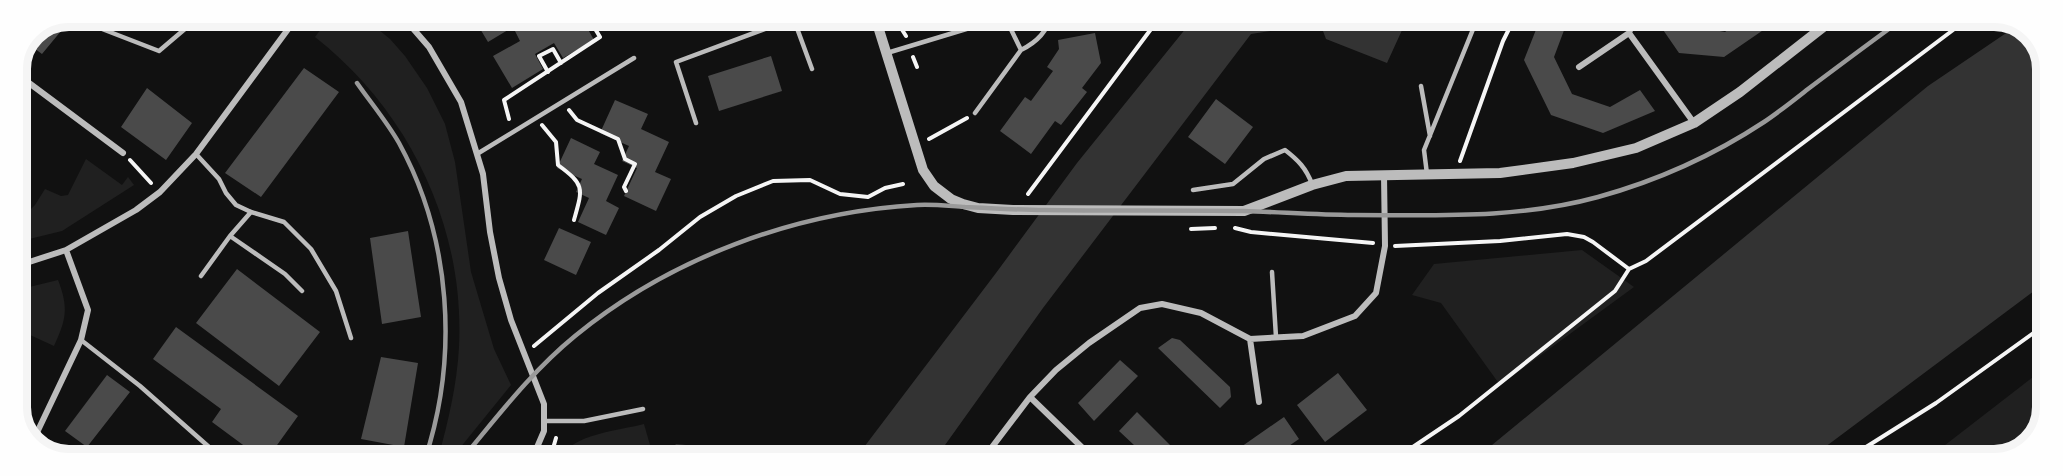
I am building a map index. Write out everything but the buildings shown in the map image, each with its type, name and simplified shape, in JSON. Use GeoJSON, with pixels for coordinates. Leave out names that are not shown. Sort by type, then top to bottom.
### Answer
{"type":"FeatureCollection","features":[{"type":"Feature","properties":{"kind":"street"},"geometry":{"type":"LineString","coordinates":[[27,263],[66,250],[136,210],[160,192],[196,154],[290,27]]}},
{"type":"Feature","properties":{"kind":"street"},"geometry":{"type":"LineString","coordinates":[[412,27],[429,47],[461,102],[483,174],[490,232],[511,320],[544,404],[544,431],[536,449]]}},
{"type":"Feature","properties":{"kind":"street"},"geometry":{"type":"LineString","coordinates":[[878,27],[923,170],[934,186],[951,199],[978,208],[1013,210],[1180,212],[1244,211],[1312,184],[1347,176],[1500,173],[1573,163],[1636,148],[1694,123],[1740,92],[1824,27]]}},
{"type":"Feature","properties":{"kind":"street"},"geometry":{"type":"LineString","coordinates":[[1579,68],[1629,33],[1631,27]]}},
{"type":"Feature","properties":{"kind":"street"},"geometry":{"type":"LineString","coordinates":[[1629,33],[1694,123]]}},
{"type":"Feature","properties":{"kind":"street"},"geometry":{"type":"LineString","coordinates":[[27,82],[123,153]]}},
{"type":"Feature","properties":{"kind":"street"},"geometry":{"type":"LineString","coordinates":[[990,449],[1030,397],[1056,370],[1089,343],[1140,308],[1162,304],[1202,314],[1250,339],[1303,336],[1355,316],[1376,293],[1385,246],[1384,174]]}},
{"type":"Feature","properties":{"kind":"street"},"geometry":{"type":"LineString","coordinates":[[36,434],[81,340],[88,310],[66,250]]}},
{"type":"Feature","properties":{"kind":"street"},"geometry":{"type":"LineString","coordinates":[[1250,339],[1260,402]]}},
{"type":"Feature","properties":{"kind":"street"},"geometry":{"type":"LineString","coordinates":[[1030,397],[1084,449]]}},
{"type":"Feature","properties":{"kind":"lane"},"geometry":{"type":"LineString","coordinates":[[97,27],[159,51],[187,27]]}},
{"type":"Feature","properties":{"kind":"lane"},"geometry":{"type":"LineString","coordinates":[[696,123],[676,62],[771,27]]}},
{"type":"Feature","properties":{"kind":"lane"},"geometry":{"type":"LineString","coordinates":[[799,27],[812,69]]}},
{"type":"Feature","properties":{"kind":"lane"},"geometry":{"type":"LineString","coordinates":[[887,53],[972,27]]}},
{"type":"Feature","properties":{"kind":"lane"},"geometry":{"type":"LineString","coordinates":[[1010,27],[1021,50]]}},
{"type":"Feature","properties":{"kind":"lane"},"geometry":{"type":"LineString","coordinates":[[975,113],[1021,50],[1031,45],[1048,27]]}},
{"type":"Feature","properties":{"kind":"lane"},"geometry":{"type":"LineString","coordinates":[[1427,174],[1424,150],[1474,27]]}},
{"type":"Feature","properties":{"kind":"lane"},"geometry":{"type":"LineString","coordinates":[[477,154],[634,58]]}},
{"type":"Feature","properties":{"kind":"lane"},"geometry":{"type":"LineString","coordinates":[[1422,86],[1430,136]]}},
{"type":"Feature","properties":{"kind":"lane"},"geometry":{"type":"LineString","coordinates":[[1193,190],[1233,184],[1264,159],[1285,150],[1300,161],[1308,172],[1312,184]]}},
{"type":"Feature","properties":{"kind":"lane"},"geometry":{"type":"LineString","coordinates":[[196,154],[219,179],[226,193],[236,205],[284,222],[311,249],[336,291],[351,338]]}},
{"type":"Feature","properties":{"kind":"lane"},"geometry":{"type":"LineString","coordinates":[[201,276],[251,212]]}},
{"type":"Feature","properties":{"kind":"lane"},"geometry":{"type":"LineString","coordinates":[[230,236],[285,274],[302,291]]}},
{"type":"Feature","properties":{"kind":"lane"},"geometry":{"type":"LineString","coordinates":[[1272,272],[1276,337]]}},
{"type":"Feature","properties":{"kind":"lane"},"geometry":{"type":"LineString","coordinates":[[81,340],[140,386],[212,449]]}},
{"type":"Feature","properties":{"kind":"lane"},"geometry":{"type":"LineString","coordinates":[[544,421],[584,421],[643,409]]}},
{"type":"Feature","properties":{"kind":"path"},"geometry":{"type":"LineString","coordinates":[[509,119],[504,100],[600,37],[594,27]]}},
{"type":"Feature","properties":{"kind":"path"},"geometry":{"type":"LineString","coordinates":[[900,27],[905,34]]}},
{"type":"Feature","properties":{"kind":"path"},"geometry":{"type":"LineString","coordinates":[[1028,194],[1153,27]]}},
{"type":"Feature","properties":{"kind":"path"},"geometry":{"type":"LineString","coordinates":[[1460,162],[1510,27]]}},
{"type":"Feature","properties":{"kind":"path"},"geometry":{"type":"LineString","coordinates":[[1410,449],[1459,416],[1616,291],[1629,269],[1646,261],[1957,27]]}},
{"type":"Feature","properties":{"kind":"path"},"geometry":{"type":"LineString","coordinates":[[548,72],[540,56],[553,48],[561,63]]}},
{"type":"Feature","properties":{"kind":"path"},"geometry":{"type":"LineString","coordinates":[[564,105],[577,120],[618,139],[625,159],[634,164],[624,187],[626,191]]}},
{"type":"Feature","properties":{"kind":"path"},"geometry":{"type":"LineString","coordinates":[[928,140],[975,113]]}},
{"type":"Feature","properties":{"kind":"path"},"geometry":{"type":"LineString","coordinates":[[540,122],[556,142],[558,165],[577,179],[581,194],[574,220]]}},
{"type":"Feature","properties":{"kind":"path"},"geometry":{"type":"LineString","coordinates":[[123,153],[160,192]]}},
{"type":"Feature","properties":{"kind":"path"},"geometry":{"type":"LineString","coordinates":[[533,346],[598,293],[659,250],[700,217],[736,196],[773,181],[810,180],[840,194],[868,197],[885,188],[903,184]]}},
{"type":"Feature","properties":{"kind":"path"},"geometry":{"type":"LineString","coordinates":[[1191,229],[1220,228]]}},
{"type":"Feature","properties":{"kind":"path"},"geometry":{"type":"LineString","coordinates":[[1229,228],[1251,232],[1363,241],[1385,246],[1500,241],[1567,234],[1584,237],[1593,242],[1629,269]]}},
{"type":"Feature","properties":{"kind":"path"},"geometry":{"type":"LineString","coordinates":[[1863,449],[1936,403],[2036,331]]}},
{"type":"Feature","properties":{"kind":"shaded area"},"geometry":{"type":"Polygon","coordinates":[[[322,27],[375,27],[405,56],[427,88],[445,124],[455,162],[471,272],[494,349],[511,385],[459,449],[441,449],[449,417],[459,347],[458,302],[452,258],[441,215],[424,174],[403,136],[378,100],[348,67],[315,37],[322,27]]]}},
{"type":"Feature","properties":{"kind":"shaded area"},"geometry":{"type":"Polygon","coordinates":[[[1187,27],[1295,27],[1251,34],[1043,308],[942,449],[863,449],[996,273],[1077,163],[1187,27]]]}},
{"type":"Feature","properties":{"kind":"shaded area"},"geometry":{"type":"Polygon","coordinates":[[[1322,27],[1403,27],[1387,63],[1326,39],[1322,27]]]}},
{"type":"Feature","properties":{"kind":"shaded area"},"geometry":{"type":"Polygon","coordinates":[[[2010,30],[2026,41],[2033,53],[2036,66],[2036,289],[1822,449],[1487,449],[1928,86],[2010,30]]]}},
{"type":"Feature","properties":{"kind":"shaded area"},"geometry":{"type":"Polygon","coordinates":[[[86,159],[122,185],[128,177],[134,185],[62,231],[27,240],[27,213],[45,189],[61,196],[68,195],[86,159]]]}},
{"type":"Feature","properties":{"kind":"shaded area"},"geometry":{"type":"Polygon","coordinates":[[[1582,250],[1634,287],[1500,385],[1441,303],[1412,295],[1434,264],[1582,250]]]}},
{"type":"Feature","properties":{"kind":"shaded area"},"geometry":{"type":"Polygon","coordinates":[[[58,280],[64,298],[65,314],[54,346],[27,334],[27,288],[58,280]]]}},
{"type":"Feature","properties":{"kind":"shaded area"},"geometry":{"type":"Polygon","coordinates":[[[2036,375],[2034,420],[2022,439],[1999,449],[1940,449],[2036,375]]]}},
{"type":"Feature","properties":{"kind":"shaded area"},"geometry":{"type":"Polygon","coordinates":[[[644,424],[651,449],[568,449],[586,438],[644,424]]]}},
{"type":"Feature","properties":{"kind":"shaded area"},"geometry":{"type":"Polygon","coordinates":[[[676,444],[727,449],[672,449],[676,444]]]}},
{"type":"Feature","properties":{"kind":"railway"},"geometry":{"type":"LineString","coordinates":[[470,449],[544,364],[575,336],[612,308],[693,262],[780,229],[825,217],[871,209],[923,205],[1034,210],[1415,215],[1507,212],[1568,204],[1641,183],[1684,166],[1725,145],[1775,114],[1892,27]]}},
{"type":"Feature","properties":{"kind":"railway"},"geometry":{"type":"LineString","coordinates":[[357,83],[399,143],[430,218],[439,258],[444,298],[443,380],[428,449]]}}]}
